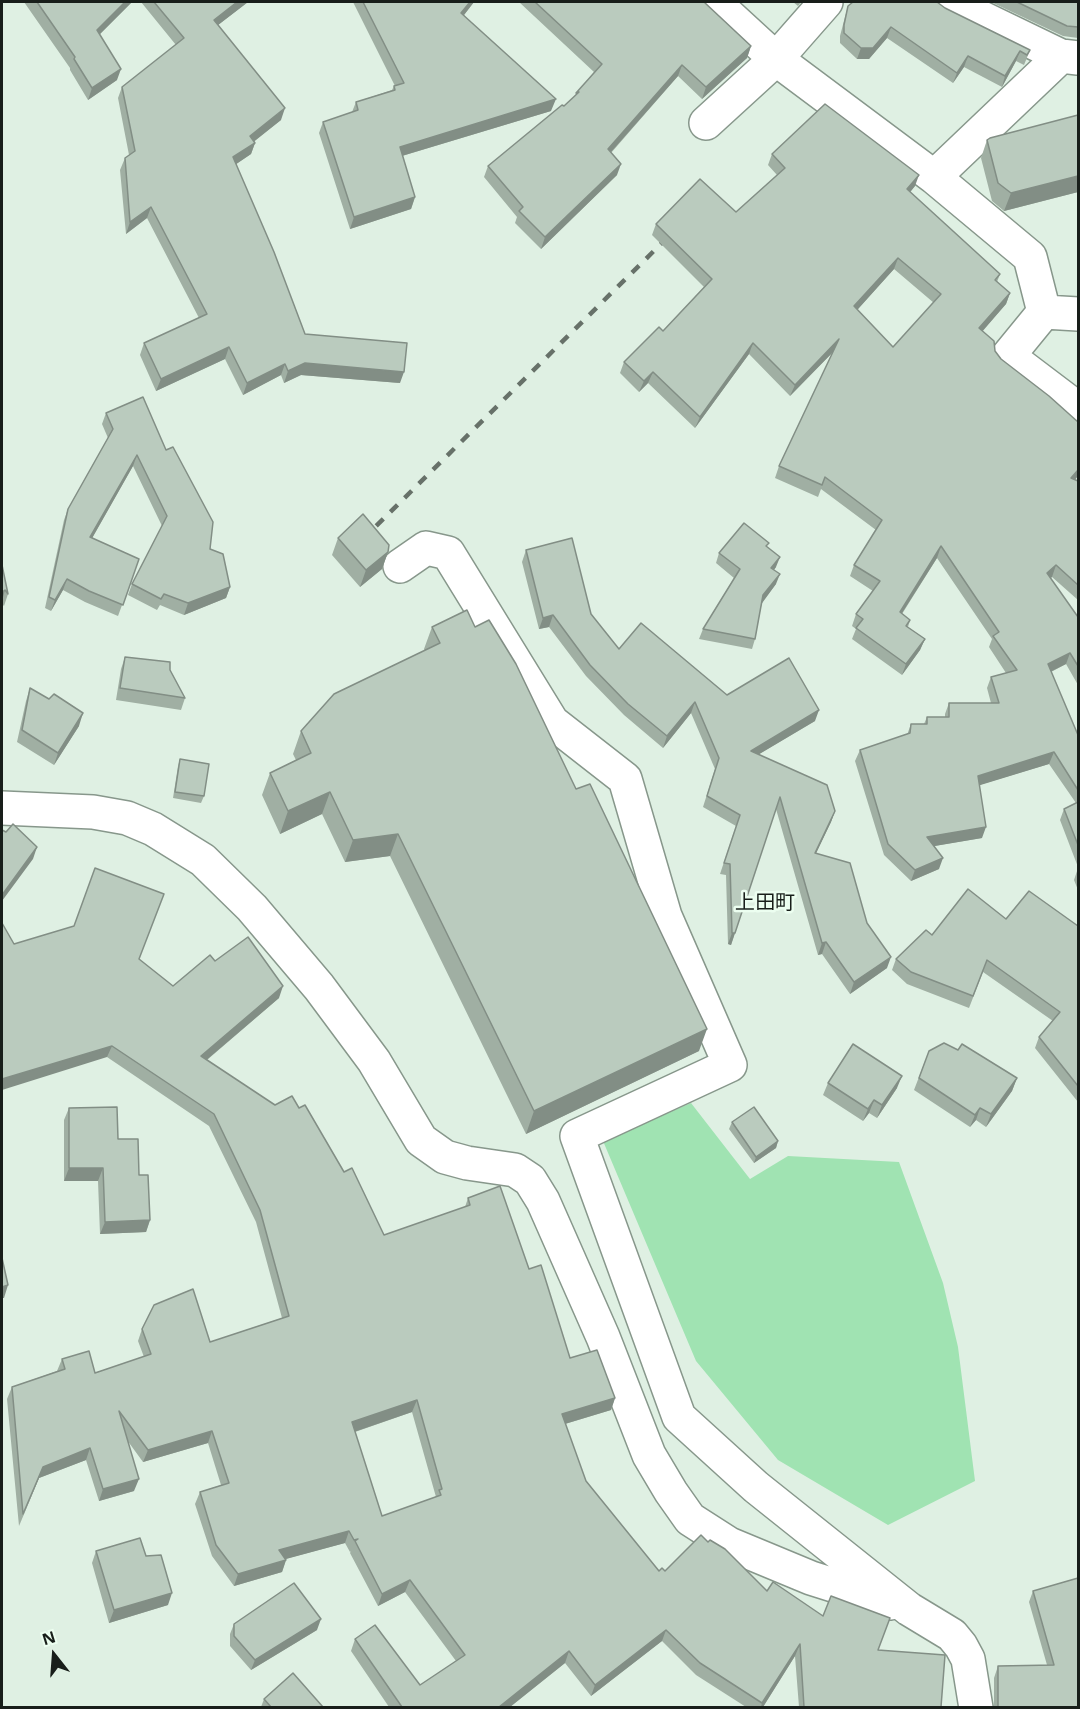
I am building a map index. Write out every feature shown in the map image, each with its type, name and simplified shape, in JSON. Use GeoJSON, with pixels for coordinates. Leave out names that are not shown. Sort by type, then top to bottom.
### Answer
{"type":"FeatureCollection","features":[{"type":"Feature","properties":{"kind":"street"},"geometry":{"type":"LineString","coordinates":[[714,2],[776,59],[934,177],[1030,257],[1044,312]]}},
{"type":"Feature","properties":{"kind":"street"},"geometry":{"type":"LineString","coordinates":[[706,123],[776,59],[826,2]]}},
{"type":"Feature","properties":{"kind":"street"},"geometry":{"type":"LineString","coordinates":[[934,177],[1070,57],[949,2]]}},
{"type":"Feature","properties":{"kind":"street"},"geometry":{"type":"LineString","coordinates":[[1044,312],[1078,314]]}},
{"type":"Feature","properties":{"kind":"street"},"geometry":{"type":"LineString","coordinates":[[1044,312],[1008,356],[1078,409]]}},
{"type":"Feature","properties":{"kind":"street"},"geometry":{"type":"LineString","coordinates":[[400,566],[426,548],[448,553],[552,722],[625,779],[665,916],[730,1065],[577,1136],[679,1417],[756,1487],[909,1609],[952,1635],[968,1659],[976,1707]]}},
{"type":"Feature","properties":{"kind":"street"},"geometry":{"type":"LineString","coordinates":[[2,808],[93,812],[126,818],[153,829],[203,860],[252,908],[319,987],[374,1061],[421,1140],[445,1157],[467,1163],[515,1170],[530,1180],[543,1201],[603,1337],[649,1455],[670,1492],[690,1519],[729,1544],[790,1570],[909,1609]]}},
{"type":"Feature","properties":{"kind":"green space"},"geometry":{"type":"Polygon","coordinates":[[[691,1103],[750,1179],[788,1156],[899,1162],[943,1283],[958,1347],[975,1481],[888,1525],[778,1460],[696,1361],[603,1141],[691,1103]]]}},
{"type":"Feature","properties":{"kind":"building"},"geometry":{"type":"Polygon","coordinates":[[[37,2],[125,2],[97,30],[121,69],[92,88],[74,59],[75,57],[37,2]]]}},
{"type":"Feature","properties":{"kind":"building"},"geometry":{"type":"Polygon","coordinates":[[[154,2],[237,2],[214,20],[285,108],[250,136],[255,143],[233,157],[274,252],[305,334],[407,343],[404,372],[305,363],[288,371],[285,364],[247,383],[229,347],[161,379],[144,343],[207,314],[151,207],[130,222],[125,158],[135,151],[122,87],[184,38],[154,2]]]}},
{"type":"Feature","properties":{"kind":"building"},"geometry":{"type":"Polygon","coordinates":[[[363,2],[470,2],[461,13],[556,99],[400,147],[415,197],[354,217],[323,122],[358,110],[356,102],[395,90],[394,86],[404,83],[363,2]]]}},
{"type":"Feature","properties":{"kind":"building"},"geometry":{"type":"Polygon","coordinates":[[[535,2],[704,2],[751,46],[706,87],[682,65],[608,149],[621,164],[545,237],[519,211],[523,207],[488,166],[562,105],[564,106],[602,64],[535,2]]]}},
{"type":"Feature","properties":{"kind":"building"},"geometry":{"type":"Polygon","coordinates":[[[853,2],[937,2],[1030,50],[1027,55],[1020,51],[1005,76],[968,56],[957,73],[891,27],[873,48],[861,48],[844,33],[848,6],[853,2]]]}},
{"type":"Feature","properties":{"kind":"building"},"geometry":{"type":"Polygon","coordinates":[[[1017,2],[1078,2],[1078,27],[1067,26],[1017,2]]]}},
{"type":"Feature","properties":{"kind":"building"},"geometry":{"type":"Polygon","coordinates":[[[825,104],[919,175],[907,189],[1000,274],[995,280],[1010,293],[979,328],[994,341],[995,351],[1001,359],[1078,422],[1078,470],[1071,478],[1078,481],[1078,585],[1056,565],[1047,573],[1078,617],[1078,666],[1070,653],[1048,664],[1078,735],[1078,790],[1054,752],[978,776],[986,827],[927,837],[943,858],[915,870],[888,844],[860,750],[910,733],[911,724],[927,724],[927,717],[949,717],[949,703],[999,703],[991,677],[1017,670],[993,636],[999,632],[941,546],[900,612],[910,620],[906,626],[925,639],[906,664],[856,628],[863,619],[856,614],[880,581],[854,565],[882,520],[825,477],[822,485],[779,466],[839,339],[795,385],[753,343],[700,417],[653,372],[644,381],[624,362],[659,327],[663,331],[712,279],[656,224],[700,179],[736,212],[785,168],[772,154],[825,104]],[[898,258],[854,306],[893,347],[941,294],[898,258]]]}},
{"type":"Feature","properties":{"kind":"building"},"geometry":{"type":"Polygon","coordinates":[[[1078,115],[1078,176],[1011,193],[998,183],[987,140],[1078,115]]]}},
{"type":"Feature","properties":{"kind":"building"},"geometry":{"type":"Polygon","coordinates":[[[143,397],[166,450],[173,447],[213,522],[210,549],[223,554],[230,587],[188,603],[164,594],[161,599],[132,584],[167,516],[137,455],[90,537],[139,559],[123,605],[67,579],[55,600],[49,597],[68,509],[113,429],[106,413],[143,397]]]}},
{"type":"Feature","properties":{"kind":"building"},"geometry":{"type":"Polygon","coordinates":[[[363,514],[389,545],[388,552],[366,570],[338,538],[363,514]]]}},
{"type":"Feature","properties":{"kind":"building"},"geometry":{"type":"Polygon","coordinates":[[[744,523],[769,543],[766,546],[780,557],[771,568],[780,574],[763,595],[755,639],[703,629],[740,569],[719,553],[744,523]]]}},
{"type":"Feature","properties":{"kind":"building"},"geometry":{"type":"Polygon","coordinates":[[[572,538],[591,614],[619,649],[641,623],[727,695],[789,658],[819,710],[751,751],[827,785],[835,811],[815,853],[850,863],[867,923],[891,957],[854,982],[826,942],[822,943],[780,797],[735,933],[732,933],[730,864],[724,863],[740,815],[707,796],[719,758],[695,702],[667,736],[628,704],[590,665],[553,615],[543,618],[526,550],[572,538]]]}},
{"type":"Feature","properties":{"kind":"building"},"geometry":{"type":"Polygon","coordinates":[[[2,565],[8,594],[5,590],[2,592],[2,565]]]}},
{"type":"Feature","properties":{"kind":"building"},"geometry":{"type":"Polygon","coordinates":[[[467,610],[475,627],[489,620],[516,664],[576,789],[590,784],[707,1029],[534,1111],[398,834],[353,840],[330,792],[288,811],[270,773],[311,753],[301,731],[334,694],[440,643],[432,627],[467,610]]]}},
{"type":"Feature","properties":{"kind":"building"},"geometry":{"type":"Polygon","coordinates":[[[125,657],[170,662],[170,670],[185,698],[120,688],[125,657]]]}},
{"type":"Feature","properties":{"kind":"building"},"geometry":{"type":"Polygon","coordinates":[[[30,688],[49,699],[54,694],[83,713],[58,753],[22,730],[30,688]]]}},
{"type":"Feature","properties":{"kind":"building"},"geometry":{"type":"Polygon","coordinates":[[[180,759],[209,764],[204,796],[175,792],[180,759]]]}},
{"type":"Feature","properties":{"kind":"building"},"geometry":{"type":"Polygon","coordinates":[[[1078,802],[1078,845],[1064,809],[1078,802]]]}},
{"type":"Feature","properties":{"kind":"building"},"geometry":{"type":"Polygon","coordinates":[[[13,824],[37,847],[2,895],[2,830],[6,832],[13,824]]]}},
{"type":"Feature","properties":{"kind":"building"},"geometry":{"type":"Polygon","coordinates":[[[95,868],[164,894],[139,959],[173,986],[210,955],[215,961],[248,937],[283,986],[201,1056],[275,1105],[292,1096],[299,1108],[305,1105],[344,1172],[352,1168],[384,1235],[470,1205],[468,1198],[500,1186],[529,1269],[541,1265],[570,1358],[597,1350],[615,1398],[562,1414],[586,1481],[659,1571],[662,1568],[665,1571],[701,1535],[708,1542],[710,1540],[725,1549],[767,1591],[773,1582],[823,1616],[831,1596],[890,1618],[878,1650],[945,1655],[941,1707],[804,1707],[800,1644],[762,1703],[700,1663],[666,1630],[595,1685],[569,1651],[499,1707],[402,1707],[355,1639],[375,1625],[420,1685],[465,1655],[410,1580],[382,1594],[355,1541],[358,1539],[354,1540],[349,1531],[279,1550],[286,1560],[238,1574],[216,1545],[200,1492],[229,1483],[212,1431],[148,1450],[119,1411],[139,1479],[103,1489],[90,1448],[43,1467],[23,1514],[12,1387],[65,1369],[62,1359],[89,1351],[95,1373],[151,1354],[142,1329],[154,1305],[193,1289],[210,1342],[289,1316],[260,1210],[214,1114],[112,1046],[2,1079],[2,923],[14,944],[74,926],[95,868]],[[417,1400],[352,1422],[382,1516],[441,1495],[439,1490],[442,1489],[417,1400]]]}},
{"type":"Feature","properties":{"kind":"building"},"geometry":{"type":"Polygon","coordinates":[[[968,889],[1006,919],[1029,891],[1078,926],[1078,1086],[1039,1037],[1060,1012],[987,960],[973,996],[911,972],[896,959],[926,930],[932,935],[968,889]]]}},
{"type":"Feature","properties":{"kind":"building"},"geometry":{"type":"Polygon","coordinates":[[[944,1043],[958,1050],[962,1044],[1017,1078],[991,1114],[980,1108],[975,1115],[919,1078],[929,1051],[944,1043]]]}},
{"type":"Feature","properties":{"kind":"building"},"geometry":{"type":"Polygon","coordinates":[[[853,1044],[902,1076],[882,1105],[874,1100],[868,1109],[828,1083],[853,1044]]]}},
{"type":"Feature","properties":{"kind":"building"},"geometry":{"type":"Polygon","coordinates":[[[117,1107],[118,1139],[138,1139],[139,1175],[148,1175],[150,1220],[105,1222],[103,1168],[69,1168],[69,1108],[117,1107]]]}},
{"type":"Feature","properties":{"kind":"building"},"geometry":{"type":"Polygon","coordinates":[[[754,1107],[778,1141],[756,1157],[732,1122],[754,1107]]]}},
{"type":"Feature","properties":{"kind":"building"},"geometry":{"type":"Polygon","coordinates":[[[2,1258],[8,1285],[2,1287],[2,1258]]]}},
{"type":"Feature","properties":{"kind":"building"},"geometry":{"type":"Polygon","coordinates":[[[140,1538],[146,1556],[161,1555],[172,1593],[114,1610],[96,1551],[140,1538]]]}},
{"type":"Feature","properties":{"kind":"building"},"geometry":{"type":"Polygon","coordinates":[[[1078,1578],[1078,1707],[998,1707],[998,1666],[1054,1665],[1033,1591],[1078,1578]]]}},
{"type":"Feature","properties":{"kind":"building"},"geometry":{"type":"Polygon","coordinates":[[[294,1583],[321,1619],[255,1660],[234,1636],[234,1624],[294,1583]]]}},
{"type":"Feature","properties":{"kind":"building"},"geometry":{"type":"Polygon","coordinates":[[[293,1673],[323,1707],[271,1707],[264,1699],[293,1673]]]}},
{"type":"Feature","properties":{"kind":"railway"},"geometry":{"type":"LineString","coordinates":[[362,540],[673,232]]}},
{"type":"Feature","properties":{"kind":"district","name":"上田町"},"geometry":{"type":"Point","coordinates":[765,903]}}]}
